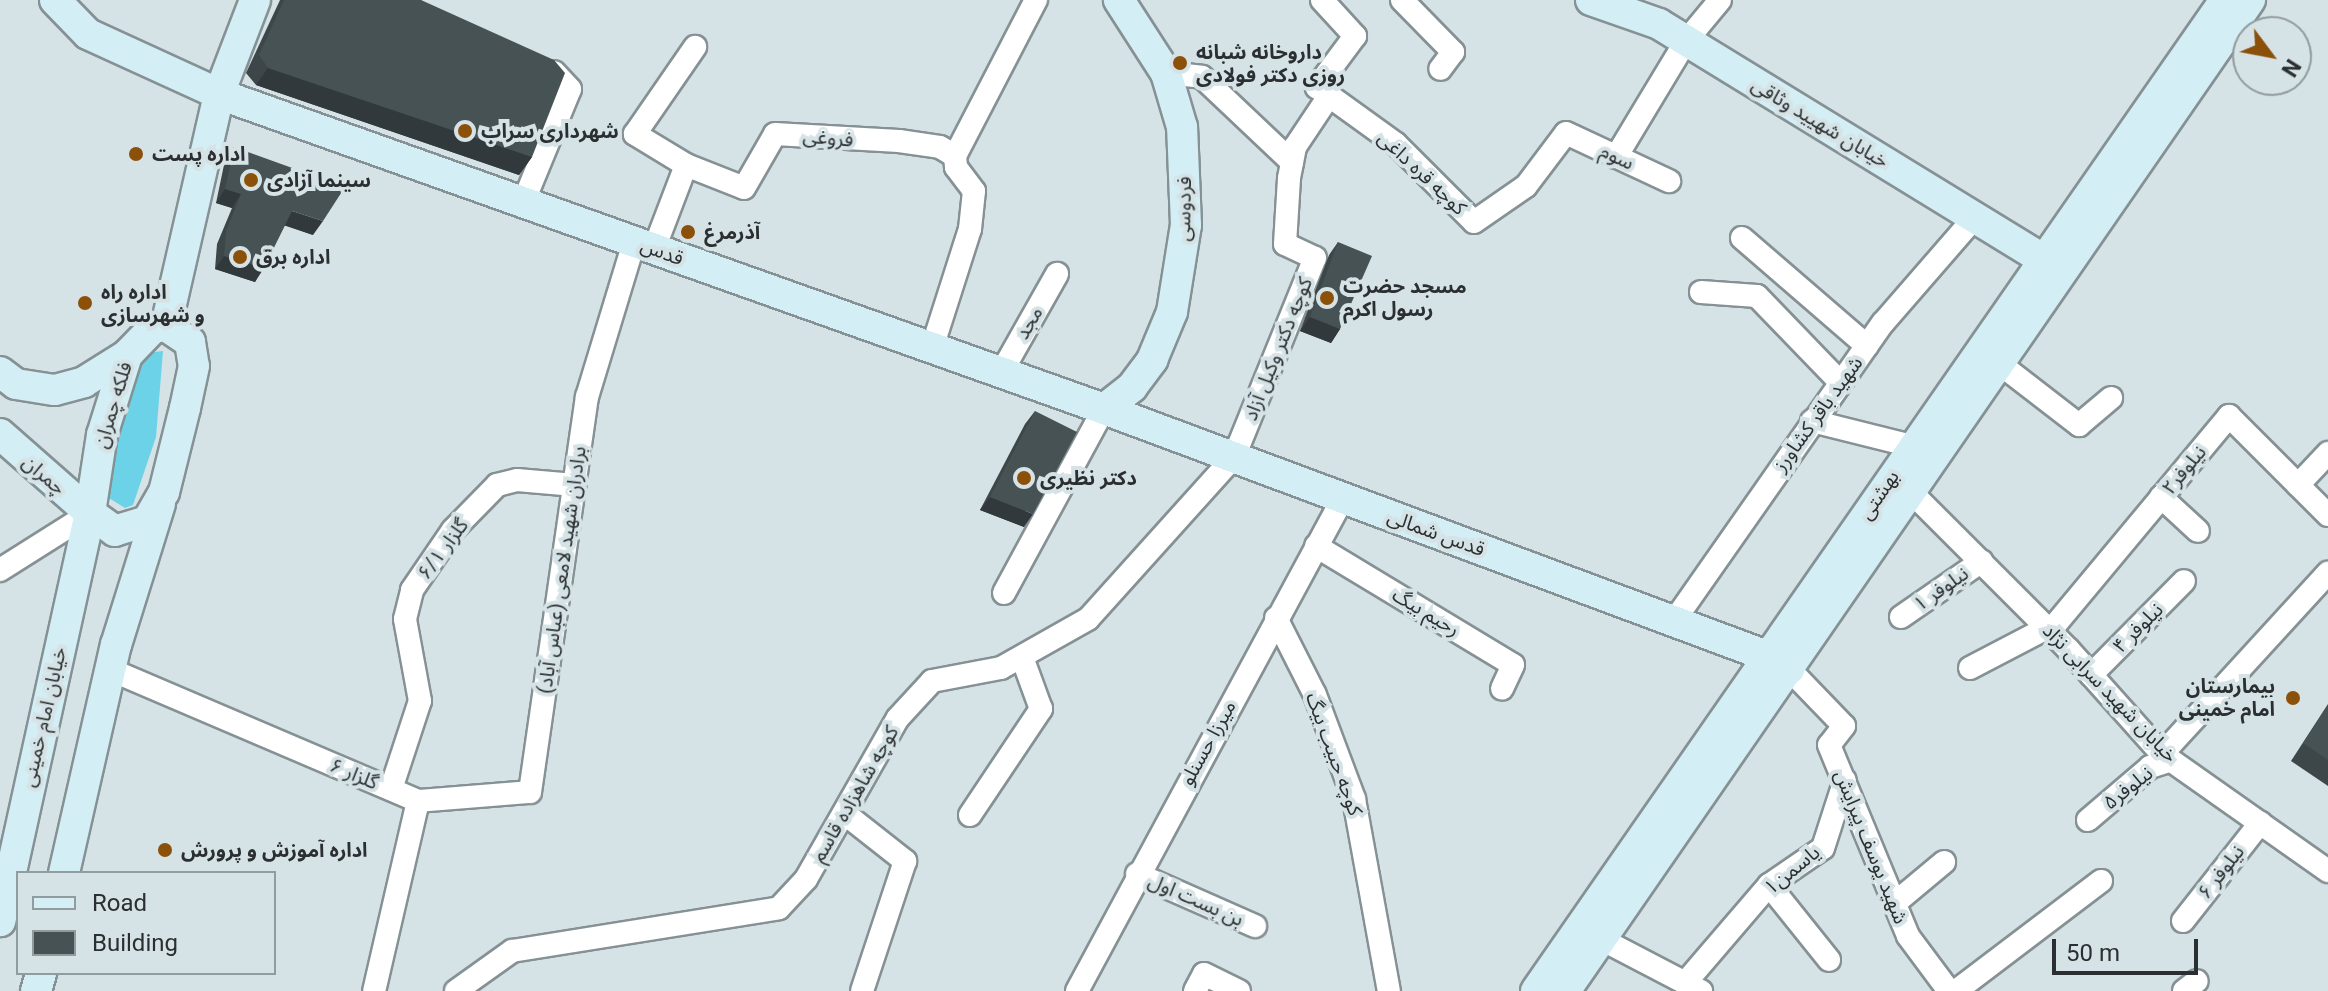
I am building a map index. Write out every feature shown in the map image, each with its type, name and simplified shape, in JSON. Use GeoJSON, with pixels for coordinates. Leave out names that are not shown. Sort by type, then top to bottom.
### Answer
{"type":"FeatureCollection","features":[{"type":"Feature","properties":{"kind":"main road","name":"قدس"},"geometry":{"type":"LineString","coordinates":[[55,0],[88,34],[219,94],[1104,409]]}},
{"type":"Feature","properties":{"kind":"main road"},"geometry":{"type":"LineString","coordinates":[[64,871],[111,670],[164,492],[194,366],[190,342],[166,326],[219,94],[255,0]]}},
{"type":"Feature","properties":{"kind":"main road","name":"فردوسی"},"geometry":{"type":"LineString","coordinates":[[1104,409],[1132,387],[1152,360],[1181,273],[1186,186],[1182,127],[1166,73],[1119,0]]}},
{"type":"Feature","properties":{"kind":"main road","name":"خیابان شهیید وثاقی"},"geometry":{"type":"LineString","coordinates":[[1591,0],[1659,24],[2043,259]]}},
{"type":"Feature","properties":{"kind":"main road","name":"بهشتی"},"geometry":{"type":"LineString","coordinates":[[1565,991],[1778,662],[1912,446],[2225,0]]}},
{"type":"Feature","properties":{"kind":"main road","name":"بهشتی"},"geometry":{"type":"LineString","coordinates":[[1536,991],[1778,662],[1911,492],[2250,0]]}},
{"type":"Feature","properties":{"kind":"main road","name":"فلکه چمران"},"geometry":{"type":"LineString","coordinates":[[90,513],[102,435],[127,355],[153,328],[166,326]]}},
{"type":"Feature","properties":{"kind":"main road"},"geometry":{"type":"LineString","coordinates":[[0,372],[16,384],[55,390],[84,382],[127,355]]}},
{"type":"Feature","properties":{"kind":"main road","name":"قدس شمالی"},"geometry":{"type":"LineString","coordinates":[[1104,409],[1778,662]]}},
{"type":"Feature","properties":{"kind":"main road","name":"چمران"},"geometry":{"type":"LineString","coordinates":[[0,434],[90,513]]}},
{"type":"Feature","properties":{"kind":"main road"},"geometry":{"type":"LineString","coordinates":[[90,513],[115,531],[129,528],[147,521],[164,492]]}},
{"type":"Feature","properties":{"kind":"main road","name":"خیابان امام خمینی"},"geometry":{"type":"LineString","coordinates":[[0,921],[90,513]]}},
{"type":"Feature","properties":{"kind":"street"},"geometry":{"type":"LineString","coordinates":[[932,348],[970,229],[974,191],[956,167],[955,156],[1036,0]]}},
{"type":"Feature","properties":{"kind":"street"},"geometry":{"type":"LineString","coordinates":[[1322,0],[1355,36],[1317,87],[1329,96]]}},
{"type":"Feature","properties":{"kind":"street"},"geometry":{"type":"LineString","coordinates":[[1402,0],[1453,52],[1440,69]]}},
{"type":"Feature","properties":{"kind":"street"},"geometry":{"type":"LineString","coordinates":[[1616,157],[1686,41],[1720,0]]}},
{"type":"Feature","properties":{"kind":"street","name":"فروغی"},"geometry":{"type":"LineString","coordinates":[[695,47],[635,134],[686,165],[744,188],[775,134],[899,141],[940,147],[955,156]]}},
{"type":"Feature","properties":{"kind":"street"},"geometry":{"type":"LineString","coordinates":[[523,203],[570,89],[554,72]]}},
{"type":"Feature","properties":{"kind":"street"},"geometry":{"type":"LineString","coordinates":[[1166,73],[1202,77],[1292,162]]}},
{"type":"Feature","properties":{"kind":"street","name":"کوچه قره داغی"},"geometry":{"type":"LineString","coordinates":[[1329,96],[1396,144],[1474,222],[1526,186],[1566,133]]}},
{"type":"Feature","properties":{"kind":"street","name":"کوچه دکتر وکیل آزاد"},"geometry":{"type":"LineString","coordinates":[[1234,457],[1315,258],[1285,244],[1292,162],[1295,147],[1329,96]]}},
{"type":"Feature","properties":{"kind":"street","name":"سوم"},"geometry":{"type":"LineString","coordinates":[[1566,133],[1669,181]]}},
{"type":"Feature","properties":{"kind":"street"},"geometry":{"type":"LineString","coordinates":[[644,245],[686,165]]}},
{"type":"Feature","properties":{"kind":"street","name":"شهید باقر کشاورز"},"geometry":{"type":"LineString","coordinates":[[1674,621],[1840,382],[1975,217]]}},
{"type":"Feature","properties":{"kind":"street"},"geometry":{"type":"LineString","coordinates":[[1742,238],[1867,346]]}},
{"type":"Feature","properties":{"kind":"street","name":"برادران شهید لامعی (عباس آباد)"},"geometry":{"type":"LineString","coordinates":[[418,801],[530,792],[587,397],[644,245]]}},
{"type":"Feature","properties":{"kind":"street","name":"مجد"},"geometry":{"type":"LineString","coordinates":[[1001,373],[1057,274]]}},
{"type":"Feature","properties":{"kind":"street"},"geometry":{"type":"LineString","coordinates":[[1701,292],[1757,296],[1840,382]]}},
{"type":"Feature","properties":{"kind":"street"},"geometry":{"type":"LineString","coordinates":[[2000,364],[2079,425],[2111,398]]}},
{"type":"Feature","properties":{"kind":"street"},"geometry":{"type":"LineString","coordinates":[[1004,593],[1104,409]]}},
{"type":"Feature","properties":{"kind":"street","name":"نیلوفر۲"},"geometry":{"type":"LineString","coordinates":[[2048,629],[2229,416],[2328,515]]}},
{"type":"Feature","properties":{"kind":"street"},"geometry":{"type":"LineString","coordinates":[[1812,421],[1912,446]]}},
{"type":"Feature","properties":{"kind":"street"},"geometry":{"type":"LineString","coordinates":[[2298,485],[2328,453]]}},
{"type":"Feature","properties":{"kind":"street","name":"کوچه شاهزاده قاسم"},"geometry":{"type":"LineString","coordinates":[[456,991],[512,951],[779,908],[806,879],[898,718],[932,681],[1001,668],[1088,619],[1234,457]]}},
{"type":"Feature","properties":{"kind":"street","name":"گلزار ۶/۱"},"geometry":{"type":"LineString","coordinates":[[391,789],[420,701],[405,619],[412,590],[453,530],[497,485],[517,480],[575,485]]}},
{"type":"Feature","properties":{"kind":"street","name":"خیابان شهید سرابی نژاد"},"geometry":{"type":"LineString","coordinates":[[1911,492],[2048,629],[2166,757],[2328,871]]}},
{"type":"Feature","properties":{"kind":"street"},"geometry":{"type":"LineString","coordinates":[[2161,497],[2198,531]]}},
{"type":"Feature","properties":{"kind":"street","name":"میرزا حسنلو"},"geometry":{"type":"LineString","coordinates":[[1077,991],[1137,874],[1343,498]]}},
{"type":"Feature","properties":{"kind":"street"},"geometry":{"type":"LineString","coordinates":[[0,570],[90,513]]}},
{"type":"Feature","properties":{"kind":"street","name":"رحیم بیگ"},"geometry":{"type":"LineString","coordinates":[[1316,546],[1513,665],[1502,689]]}},
{"type":"Feature","properties":{"kind":"street","name":"نیلوفر ۱"},"geometry":{"type":"LineString","coordinates":[[1901,617],[1982,561]]}},
{"type":"Feature","properties":{"kind":"street","name":"نیلوفر۵"},"geometry":{"type":"LineString","coordinates":[[2088,820],[2166,757],[2328,573]]}},
{"type":"Feature","properties":{"kind":"street","name":"نیلوفر ۴"},"geometry":{"type":"LineString","coordinates":[[2091,675],[2184,581]]}},
{"type":"Feature","properties":{"kind":"street","name":"کوچه حبیب بیگ"},"geometry":{"type":"LineString","coordinates":[[1276,618],[1315,695],[1354,799],[1389,991]]}},
{"type":"Feature","properties":{"kind":"street"},"geometry":{"type":"LineString","coordinates":[[1970,668],[2048,629]]}},
{"type":"Feature","properties":{"kind":"street"},"geometry":{"type":"LineString","coordinates":[[970,815],[1041,709],[1022,657]]}},
{"type":"Feature","properties":{"kind":"street","name":"شهید یوسف پیرایش"},"geometry":{"type":"LineString","coordinates":[[1778,662],[1844,726],[1829,745],[1908,936],[1949,991]]}},
{"type":"Feature","properties":{"kind":"street","name":"گلزار ۶"},"geometry":{"type":"LineString","coordinates":[[111,670],[418,801]]}},
{"type":"Feature","properties":{"kind":"street","name":"یاسمن۱"},"geometry":{"type":"LineString","coordinates":[[1693,987],[1769,885],[1823,848],[1845,780]]}},
{"type":"Feature","properties":{"kind":"street"},"geometry":{"type":"LineString","coordinates":[[374,991],[418,801]]}},
{"type":"Feature","properties":{"kind":"street"},"geometry":{"type":"LineString","coordinates":[[844,813],[905,861],[862,991]]}},
{"type":"Feature","properties":{"kind":"street","name":"نیلوفر ۶"},"geometry":{"type":"LineString","coordinates":[[2183,921],[2260,823]]}},
{"type":"Feature","properties":{"kind":"street"},"geometry":{"type":"LineString","coordinates":[[1895,903],[1944,862]]}},
{"type":"Feature","properties":{"kind":"street","name":"بن بست اول"},"geometry":{"type":"LineString","coordinates":[[1137,874],[1255,926]]}},
{"type":"Feature","properties":{"kind":"street"},"geometry":{"type":"LineString","coordinates":[[1956,991],[2101,881]]}},
{"type":"Feature","properties":{"kind":"street"},"geometry":{"type":"LineString","coordinates":[[1769,885],[1829,960]]}},
{"type":"Feature","properties":{"kind":"street"},"geometry":{"type":"LineString","coordinates":[[1601,939],[1693,987]]}},
{"type":"Feature","properties":{"kind":"street"},"geometry":{"type":"LineString","coordinates":[[1195,991],[1204,974],[1239,991]]}},
{"type":"Feature","properties":{"kind":"shaded area"},"geometry":{"type":"Polygon","coordinates":[[[163,351],[156,437],[133,505],[125,508],[104,495],[115,435],[138,354],[163,351]]]}},
{"type":"Feature","properties":{"kind":"building","name":"شهرداری سراب"},"geometry":{"type":"Polygon","coordinates":[[[284,0],[421,0],[554,60],[565,73],[532,157],[268,68],[259,55],[284,0]]]}},
{"type":"Feature","properties":{"kind":"building"},"geometry":{"type":"Polygon","coordinates":[[[234,147],[345,187],[323,221],[292,211],[264,268],[224,256],[226,231],[241,194],[225,189],[234,147]]]}},
{"type":"Feature","properties":{"kind":"building"},"geometry":{"type":"Polygon","coordinates":[[[1338,242],[1372,256],[1340,329],[1310,317],[1338,242]]]}},
{"type":"Feature","properties":{"kind":"building","name":"دکتر نظیری"},"geometry":{"type":"Polygon","coordinates":[[[1035,411],[1077,432],[1033,514],[990,497],[1035,411]]]}},
{"type":"Feature","properties":{"kind":"building"},"geometry":{"type":"Polygon","coordinates":[[[2328,705],[2328,760],[2303,743],[2328,705]]]}},
{"type":"Feature","properties":{"kind":"place","name":"داروخانه شبانه روزی دکتر فولادی"},"geometry":{"type":"Point","coordinates":[1180,63]}},
{"type":"Feature","properties":{"kind":"place","name":"شهرداری سراب"},"geometry":{"type":"Point","coordinates":[465,131]}},
{"type":"Feature","properties":{"kind":"place","name":"اداره پست"},"geometry":{"type":"Point","coordinates":[136,154]}},
{"type":"Feature","properties":{"kind":"place","name":"سینما آزادی"},"geometry":{"type":"Point","coordinates":[251,180]}},
{"type":"Feature","properties":{"kind":"place","name":"آذرمرغ"},"geometry":{"type":"Point","coordinates":[688,232]}},
{"type":"Feature","properties":{"kind":"place","name":"اداره برق"},"geometry":{"type":"Point","coordinates":[240,257]}},
{"type":"Feature","properties":{"kind":"place","name":"مسجد حضرت رسول اکرم"},"geometry":{"type":"Point","coordinates":[1327,298]}},
{"type":"Feature","properties":{"kind":"place","name":"اداره راه و شهرسازی"},"geometry":{"type":"Point","coordinates":[85,303]}},
{"type":"Feature","properties":{"kind":"place","name":"دکتر نظیری"},"geometry":{"type":"Point","coordinates":[1024,478]}},
{"type":"Feature","properties":{"kind":"place","name":"بیمارستان امام خمینی"},"geometry":{"type":"Point","coordinates":[2293,698]}},
{"type":"Feature","properties":{"kind":"place","name":"اداره آموزش و پرورش"},"geometry":{"type":"Point","coordinates":[165,850]}}]}
